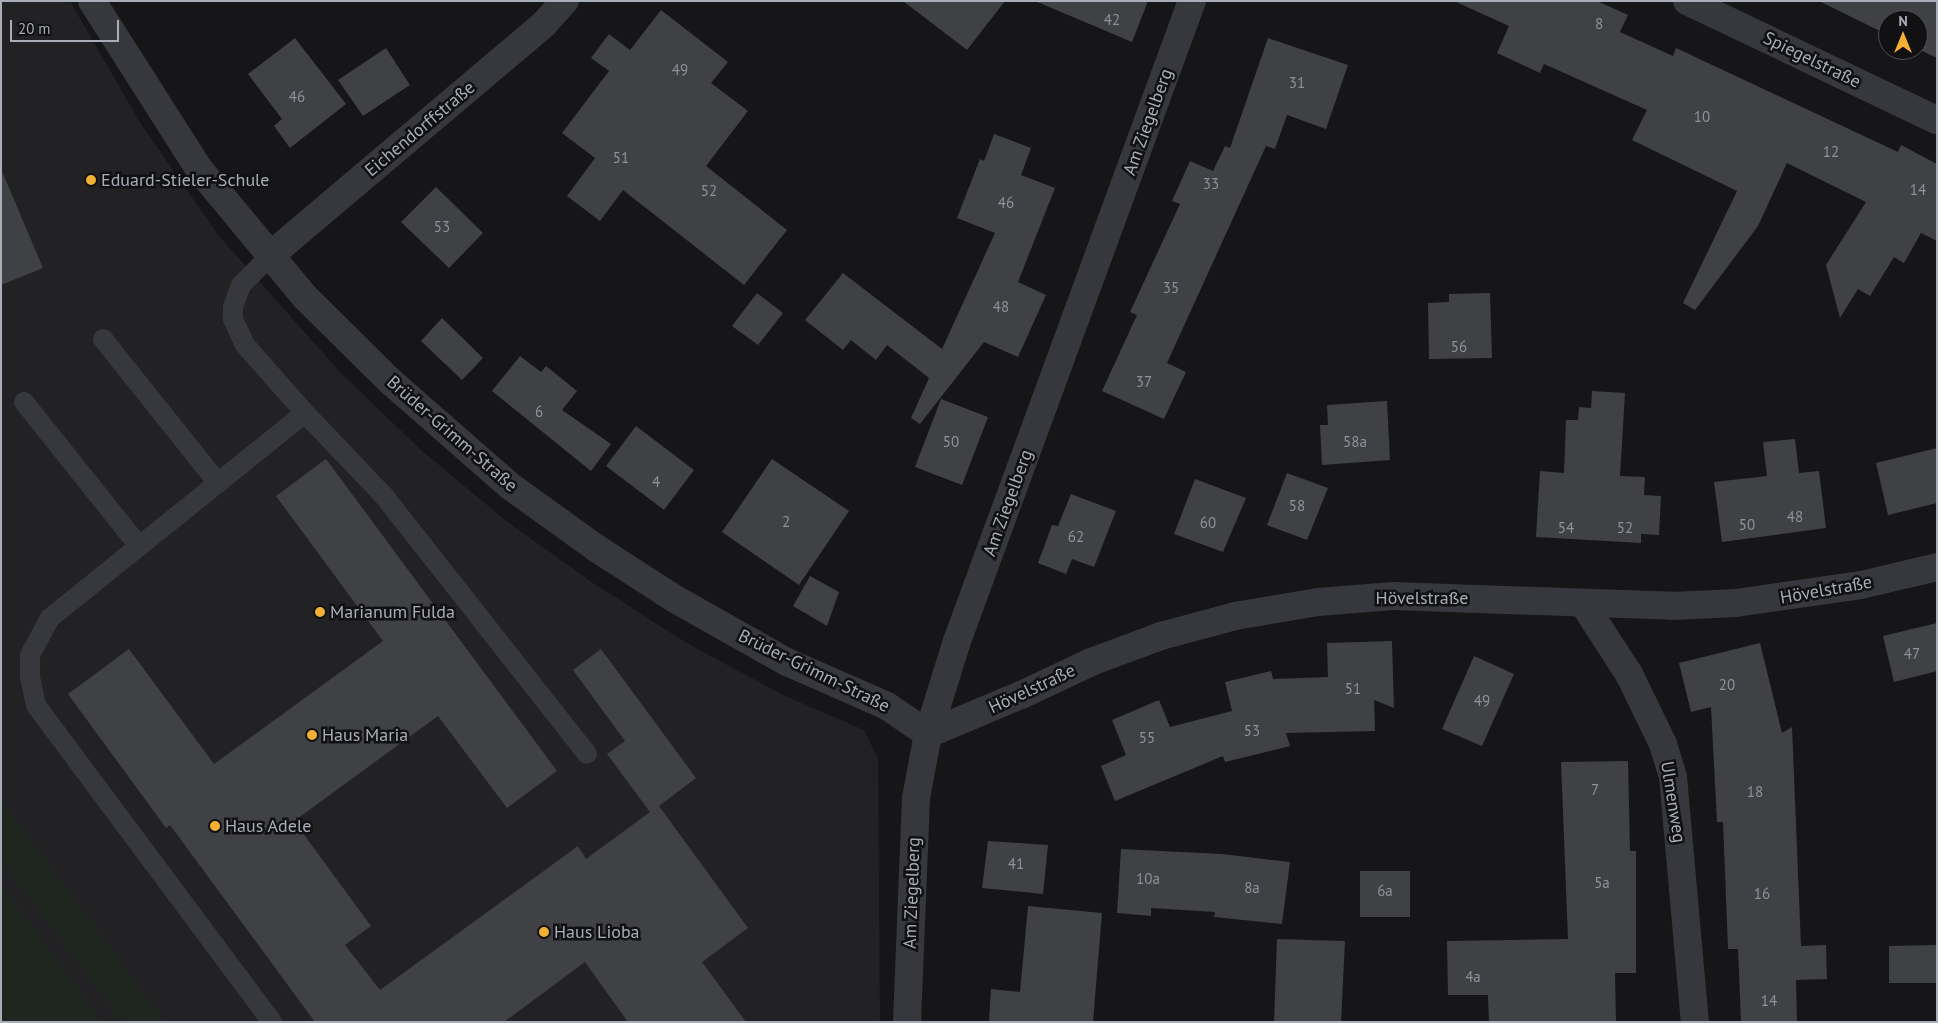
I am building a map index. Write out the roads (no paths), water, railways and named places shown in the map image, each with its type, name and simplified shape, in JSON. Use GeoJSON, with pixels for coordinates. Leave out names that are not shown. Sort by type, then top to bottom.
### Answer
{"type":"FeatureCollection","features":[{"type":"Feature","properties":{"kind":"street","name":"Brüder-Grimm-Straße"},"geometry":{"type":"LineString","coordinates":[[92,1],[184,148],[306,297],[390,381],[510,486],[675,598],[787,662],[887,706],[928,734]]}},
{"type":"Feature","properties":{"kind":"street","name":"Eichendorffstraße"},"geometry":{"type":"LineString","coordinates":[[272,254],[544,24],[565,1]]}},
{"type":"Feature","properties":{"kind":"street","name":"Am Ziegelberg"},"geometry":{"type":"LineString","coordinates":[[907,1022],[916,798],[928,734],[957,641],[1192,1]]}},
{"type":"Feature","properties":{"kind":"street","name":"Spiegelstraße"},"geometry":{"type":"LineString","coordinates":[[1687,1],[1937,120]]}},
{"type":"Feature","properties":{"kind":"street","name":"Hövelstraße"},"geometry":{"type":"LineString","coordinates":[[928,734],[1100,658],[1161,636],[1235,616],[1318,602],[1394,596],[1673,606],[1736,603],[1860,585],[1937,567]]}},
{"type":"Feature","properties":{"kind":"street","name":"Ulmenweg"},"geometry":{"type":"LineString","coordinates":[[1583,603],[1633,682],[1663,744],[1673,777],[1695,1022]]}},
{"type":"Feature","properties":{"kind":"lane"},"geometry":{"type":"LineString","coordinates":[[272,254],[241,285],[232,306],[232,319],[245,345],[305,413],[384,496],[587,754]]}},
{"type":"Feature","properties":{"kind":"lane"},"geometry":{"type":"LineString","coordinates":[[103,339],[218,484]]}},
{"type":"Feature","properties":{"kind":"lane"},"geometry":{"type":"LineString","coordinates":[[24,402],[139,546]]}},
{"type":"Feature","properties":{"kind":"lane"},"geometry":{"type":"LineString","coordinates":[[272,1022],[36,705],[30,677],[30,655],[50,618],[305,413]]}},
{"type":"Feature","properties":{"kind":"place","name":"Eduard-Stieler-Schule"},"geometry":{"type":"Point","coordinates":[91,180]}},
{"type":"Feature","properties":{"kind":"place","name":"Marianum Fulda"},"geometry":{"type":"Point","coordinates":[320,612]}},
{"type":"Feature","properties":{"kind":"place","name":"Haus Maria"},"geometry":{"type":"Point","coordinates":[312,735]}},
{"type":"Feature","properties":{"kind":"place","name":"Haus Adele"},"geometry":{"type":"Point","coordinates":[215,826]}},
{"type":"Feature","properties":{"kind":"place","name":"Haus Lioba"},"geometry":{"type":"Point","coordinates":[544,932]}}]}
